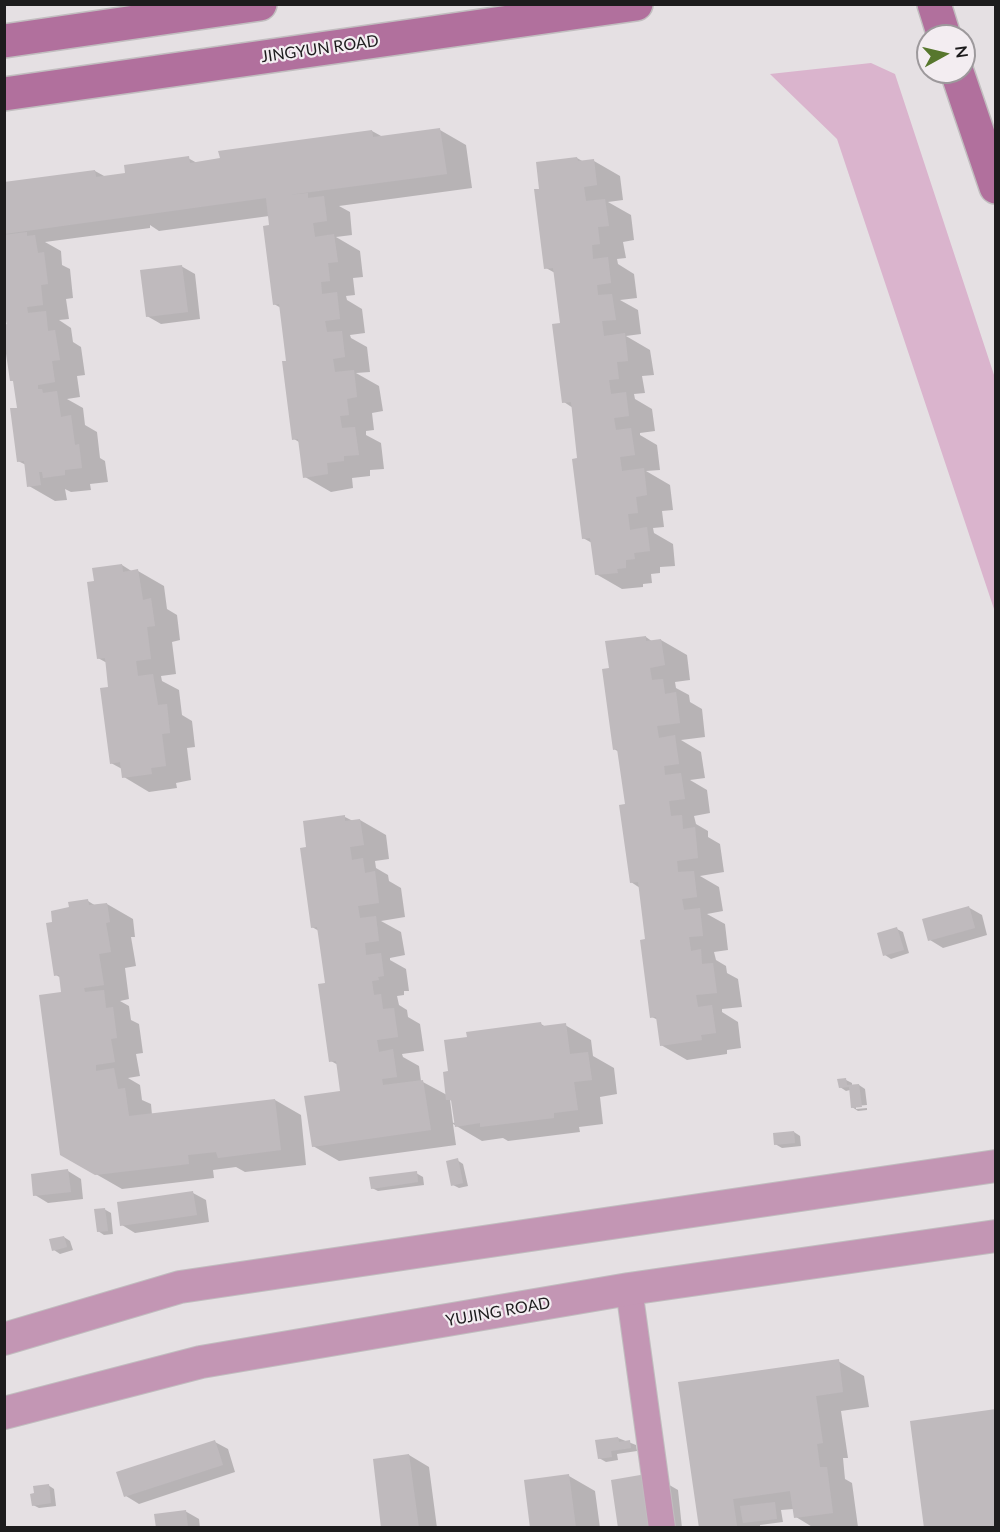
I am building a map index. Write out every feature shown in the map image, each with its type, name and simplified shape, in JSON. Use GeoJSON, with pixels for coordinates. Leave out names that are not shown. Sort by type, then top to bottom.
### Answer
{"type":"FeatureCollection","features":[{"type":"Feature","properties":{"kind":"main road"},"geometry":{"type":"LineString","coordinates":[[4,41],[260,4]]}},
{"type":"Feature","properties":{"kind":"main road","name":"JINGYUN ROAD"},"geometry":{"type":"LineString","coordinates":[[4,94],[636,4]]}},
{"type":"Feature","properties":{"kind":"main road"},"geometry":{"type":"LineString","coordinates":[[934,4],[940,24]]}},
{"type":"Feature","properties":{"kind":"main road"},"geometry":{"type":"LineString","coordinates":[[961,84],[996,187]]}},
{"type":"Feature","properties":{"kind":"street"},"geometry":{"type":"LineString","coordinates":[[4,1339],[180,1287],[996,1166]]}},
{"type":"Feature","properties":{"kind":"street","name":"YUJING ROAD"},"geometry":{"type":"LineString","coordinates":[[4,1413],[201,1362],[629,1289],[996,1236]]}},
{"type":"Feature","properties":{"kind":"street"},"geometry":{"type":"LineString","coordinates":[[629,1289],[662,1527]]}},
{"type":"Feature","properties":{"kind":"shaded area"},"geometry":{"type":"Polygon","coordinates":[[[871,63],[895,74],[995,378],[995,612],[837,139],[770,74],[871,63]]]}},
{"type":"Feature","properties":{"kind":"building"},"geometry":{"type":"Polygon","coordinates":[[[440,128],[447,174],[288,195],[308,193],[308,198],[324,196],[327,221],[313,223],[315,237],[334,234],[338,262],[328,263],[330,281],[321,282],[322,294],[337,292],[340,319],[325,321],[327,332],[342,331],[345,357],[333,359],[335,372],[354,370],[357,397],[347,399],[349,415],[340,416],[342,428],[355,427],[359,455],[344,456],[344,461],[327,463],[328,474],[303,478],[298,439],[292,440],[282,361],[286,361],[279,304],[273,305],[263,226],[269,225],[266,198],[4,234],[4,182],[95,170],[96,177],[125,173],[124,165],[189,156],[190,163],[220,158],[218,151],[372,130],[373,137],[440,128]]]}},
{"type":"Feature","properties":{"kind":"building"},"geometry":{"type":"Polygon","coordinates":[[[577,157],[578,161],[594,159],[597,185],[584,187],[586,201],[605,199],[609,226],[598,227],[600,244],[592,245],[593,259],[608,257],[611,283],[597,285],[598,295],[612,294],[616,320],[602,321],[604,336],[625,333],[628,361],[617,362],[619,379],[609,380],[611,394],[626,392],[629,416],[614,418],[616,430],[631,428],[635,455],[620,457],[622,471],[644,468],[647,495],[636,497],[638,513],[628,514],[630,530],[647,527],[650,551],[634,553],[635,559],[626,560],[626,568],[617,569],[618,573],[595,575],[590,538],[582,539],[572,459],[577,458],[571,402],[562,403],[552,324],[560,323],[553,268],[544,269],[534,189],[539,189],[536,162],[577,157]]]}},
{"type":"Feature","properties":{"kind":"building"},"geometry":{"type":"Polygon","coordinates":[[[27,232],[27,236],[35,235],[38,253],[44,252],[48,284],[41,285],[43,305],[27,307],[28,313],[46,311],[48,331],[55,330],[60,360],[52,361],[55,382],[38,385],[38,389],[42,389],[43,393],[57,391],[61,417],[71,415],[75,445],[79,444],[82,468],[65,470],[65,475],[43,478],[42,472],[39,472],[41,485],[27,487],[24,461],[17,462],[10,408],[17,408],[13,381],[10,381],[4,340],[4,325],[7,324],[4,310],[4,235],[27,232]]]}},
{"type":"Feature","properties":{"kind":"building"},"geometry":{"type":"Polygon","coordinates":[[[182,265],[188,312],[146,317],[140,270],[182,265]]]}},
{"type":"Feature","properties":{"kind":"building"},"geometry":{"type":"Polygon","coordinates":[[[122,564],[123,572],[138,569],[143,600],[151,598],[155,626],[147,627],[151,659],[136,661],[138,676],[153,674],[158,705],[167,704],[170,733],[162,734],[166,766],[151,768],[152,774],[122,778],[120,762],[110,764],[100,688],[108,687],[105,658],[97,659],[87,582],[94,581],[92,568],[122,564]]]}},
{"type":"Feature","properties":{"kind":"building"},"geometry":{"type":"Polygon","coordinates":[[[646,636],[646,641],[661,639],[665,665],[650,668],[652,680],[663,679],[665,694],[676,692],[680,723],[657,726],[659,738],[675,735],[679,764],[664,766],[665,775],[681,773],[685,799],[669,801],[671,816],[682,815],[683,829],[695,827],[698,858],[677,861],[678,872],[694,871],[697,897],[682,899],[684,910],[700,908],[703,936],[689,937],[691,951],[701,949],[702,964],[713,963],[717,993],[696,995],[698,1007],[712,1005],[716,1033],[701,1035],[702,1040],[660,1046],[656,1017],[650,1018],[640,940],[645,939],[638,882],[630,883],[619,805],[625,804],[617,749],[613,750],[602,669],[609,668],[605,641],[646,636]]]}},
{"type":"Feature","properties":{"kind":"building"},"geometry":{"type":"Polygon","coordinates":[[[345,815],[345,821],[360,819],[364,845],[350,847],[352,860],[363,858],[365,873],[375,871],[379,903],[358,906],[360,918],[376,916],[379,941],[365,943],[366,955],[381,953],[384,976],[372,981],[374,995],[381,994],[383,1009],[394,1008],[398,1037],[377,1040],[379,1052],[393,1049],[397,1077],[382,1079],[383,1085],[423,1080],[431,1130],[312,1147],[304,1096],[340,1091],[336,1061],[329,1062],[318,984],[325,983],[317,927],[311,928],[300,848],[306,847],[303,821],[345,815]]]}},
{"type":"Feature","properties":{"kind":"building"},"geometry":{"type":"Polygon","coordinates":[[[88,899],[89,905],[107,903],[110,922],[106,923],[111,952],[99,954],[104,985],[84,988],[85,992],[104,990],[106,1008],[113,1007],[117,1038],[111,1039],[115,1062],[96,1065],[96,1071],[114,1068],[118,1089],[125,1088],[129,1116],[275,1099],[281,1150],[218,1158],[216,1152],[188,1155],[189,1164],[95,1175],[60,1155],[39,995],[61,992],[59,975],[54,976],[46,923],[52,922],[51,911],[69,907],[68,902],[88,899]]]}},
{"type":"Feature","properties":{"kind":"building"},"geometry":{"type":"Polygon","coordinates":[[[969,906],[975,928],[928,941],[922,919],[969,906]]]}},
{"type":"Feature","properties":{"kind":"building"},"geometry":{"type":"Polygon","coordinates":[[[897,927],[904,950],[883,956],[877,933],[897,927]]]}},
{"type":"Feature","properties":{"kind":"building"},"geometry":{"type":"Polygon","coordinates":[[[541,1022],[542,1026],[566,1023],[570,1054],[588,1052],[592,1080],[574,1082],[578,1110],[554,1113],[554,1118],[480,1127],[480,1123],[455,1127],[451,1100],[446,1100],[443,1072],[448,1071],[444,1040],[467,1037],[466,1032],[541,1022]]]}},
{"type":"Feature","properties":{"kind":"building"},"geometry":{"type":"Polygon","coordinates":[[[846,1078],[847,1085],[859,1084],[862,1107],[851,1108],[849,1087],[839,1088],[837,1079],[846,1078]]]}},
{"type":"Feature","properties":{"kind":"building"},"geometry":{"type":"Polygon","coordinates":[[[794,1131],[795,1143],[774,1145],[773,1133],[794,1131]]]}},
{"type":"Feature","properties":{"kind":"building"},"geometry":{"type":"Polygon","coordinates":[[[458,1158],[463,1183],[451,1186],[446,1161],[458,1158]]]}},
{"type":"Feature","properties":{"kind":"building"},"geometry":{"type":"Polygon","coordinates":[[[68,1169],[71,1192],[33,1196],[31,1174],[68,1169]]]}},
{"type":"Feature","properties":{"kind":"building"},"geometry":{"type":"Polygon","coordinates":[[[417,1171],[418,1182],[371,1189],[369,1177],[417,1171]]]}},
{"type":"Feature","properties":{"kind":"building"},"geometry":{"type":"Polygon","coordinates":[[[193,1191],[197,1215],[120,1226],[117,1202],[193,1191]]]}},
{"type":"Feature","properties":{"kind":"building"},"geometry":{"type":"Polygon","coordinates":[[[105,1208],[108,1231],[97,1232],[94,1209],[105,1208]]]}},
{"type":"Feature","properties":{"kind":"building"},"geometry":{"type":"Polygon","coordinates":[[[64,1236],[67,1247],[52,1251],[49,1239],[64,1236]]]}},
{"type":"Feature","properties":{"kind":"building"},"geometry":{"type":"Polygon","coordinates":[[[839,1359],[843,1392],[816,1396],[823,1443],[817,1444],[820,1467],[827,1467],[833,1513],[794,1518],[790,1491],[733,1499],[737,1526],[699,1528],[678,1382],[839,1359]]]}},
{"type":"Feature","properties":{"kind":"building"},"geometry":{"type":"Polygon","coordinates":[[[996,1409],[996,1528],[924,1528],[910,1421],[996,1409]]]}},
{"type":"Feature","properties":{"kind":"building"},"geometry":{"type":"Polygon","coordinates":[[[618,1437],[619,1442],[630,1440],[631,1448],[611,1451],[612,1457],[598,1459],[595,1440],[618,1437]]]}},
{"type":"Feature","properties":{"kind":"building"},"geometry":{"type":"Polygon","coordinates":[[[215,1440],[223,1465],[124,1497],[116,1472],[215,1440]]]}},
{"type":"Feature","properties":{"kind":"building"},"geometry":{"type":"Polygon","coordinates":[[[409,1454],[419,1528],[381,1528],[373,1459],[409,1454]]]}},
{"type":"Feature","properties":{"kind":"building"},"geometry":{"type":"Polygon","coordinates":[[[652,1473],[659,1528],[618,1528],[611,1480],[652,1473]]]}},
{"type":"Feature","properties":{"kind":"building"},"geometry":{"type":"Polygon","coordinates":[[[569,1474],[576,1528],[530,1528],[524,1480],[569,1474]]]}},
{"type":"Feature","properties":{"kind":"building"},"geometry":{"type":"Polygon","coordinates":[[[49,1484],[51,1503],[32,1506],[30,1494],[34,1493],[33,1486],[49,1484]]]}},
{"type":"Feature","properties":{"kind":"building"},"geometry":{"type":"Polygon","coordinates":[[[775,1502],[777,1519],[743,1523],[740,1506],[775,1502]]]}},
{"type":"Feature","properties":{"kind":"building"},"geometry":{"type":"Polygon","coordinates":[[[186,1510],[188,1528],[156,1528],[154,1514],[186,1510]]]}}]}
